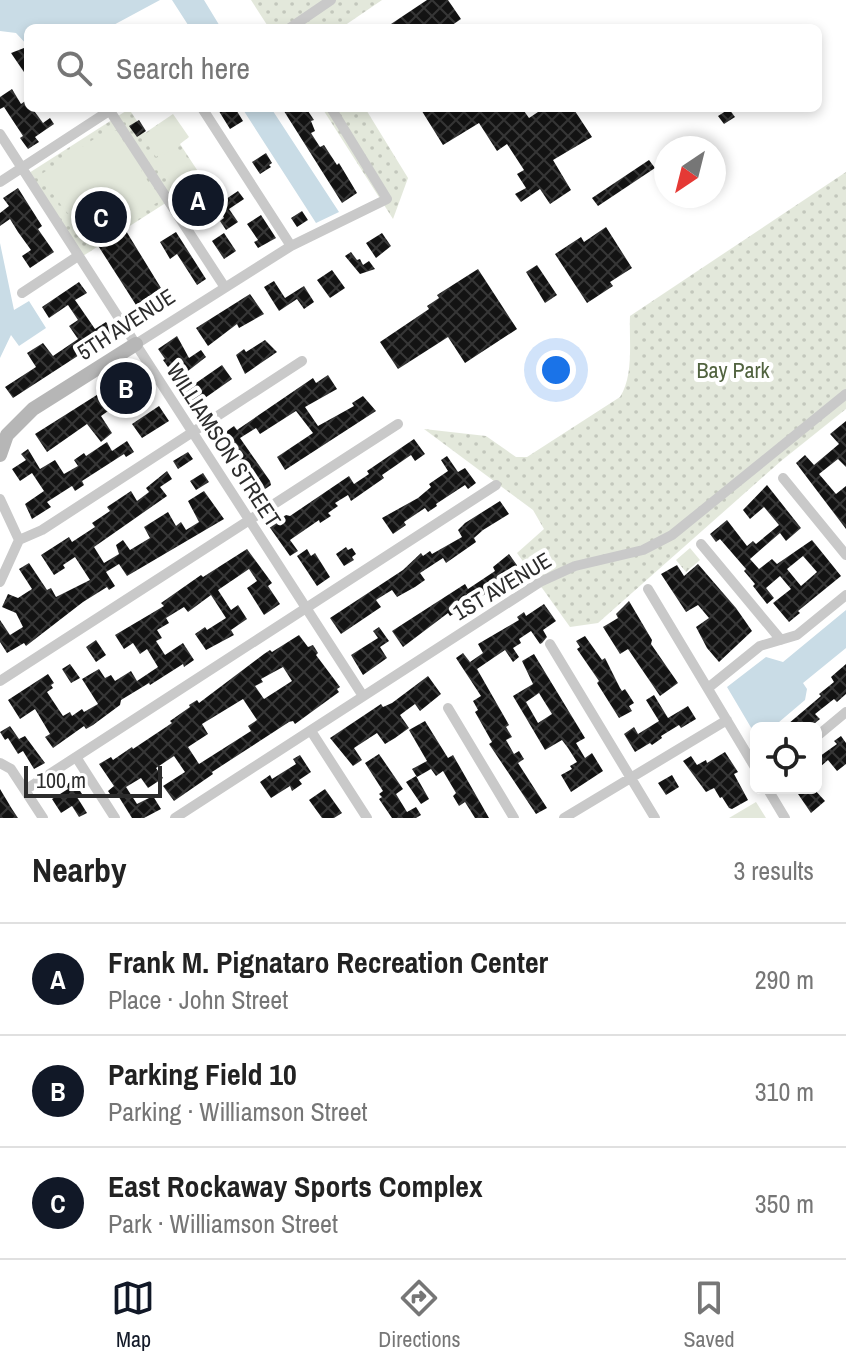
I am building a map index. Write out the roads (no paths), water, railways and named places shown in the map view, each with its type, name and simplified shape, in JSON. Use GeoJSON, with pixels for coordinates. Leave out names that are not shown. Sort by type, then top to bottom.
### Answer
{"type":"FeatureCollection","features":[{"type":"Feature","properties":{"kind":"street"},"geometry":{"type":"LineString","coordinates":[[296,24],[331,0]]}},
{"type":"Feature","properties":{"kind":"street"},"geometry":{"type":"LineString","coordinates":[[0,182],[105,112]]}},
{"type":"Feature","properties":{"kind":"street"},"geometry":{"type":"LineString","coordinates":[[112,112],[224,286]]}},
{"type":"Feature","properties":{"kind":"street"},"geometry":{"type":"LineString","coordinates":[[205,112],[291,246]]}},
{"type":"Feature","properties":{"kind":"street","name":"5TH AVENUE"},"geometry":{"type":"LineString","coordinates":[[0,455],[7,435],[33,409],[291,246],[387,199],[333,112]]}},
{"type":"Feature","properties":{"kind":"street","name":"WILLIAMSON STREET"},"geometry":{"type":"LineString","coordinates":[[0,134],[363,696]]}},
{"type":"Feature","properties":{"kind":"street"},"geometry":{"type":"LineString","coordinates":[[22,293],[78,256]]}},
{"type":"Feature","properties":{"kind":"street"},"geometry":{"type":"LineString","coordinates":[[0,582],[19,540],[42,530],[302,361]]}},
{"type":"Feature","properties":{"kind":"street","name":"1ST AVENUE"},"geometry":{"type":"LineString","coordinates":[[175,818],[540,582],[575,566],[643,550],[672,535],[846,394]]}},
{"type":"Feature","properties":{"kind":"street"},"geometry":{"type":"LineString","coordinates":[[0,681],[398,424]]}},
{"type":"Feature","properties":{"kind":"street"},"geometry":{"type":"LineString","coordinates":[[783,478],[846,555]]}},
{"type":"Feature","properties":{"kind":"street"},"geometry":{"type":"LineString","coordinates":[[25,790],[496,485]]}},
{"type":"Feature","properties":{"kind":"street"},"geometry":{"type":"LineString","coordinates":[[0,499],[19,540]]}},
{"type":"Feature","properties":{"kind":"street"},"geometry":{"type":"LineString","coordinates":[[701,544],[781,640]]}},
{"type":"Feature","properties":{"kind":"street"},"geometry":{"type":"LineString","coordinates":[[648,589],[750,759]]}},
{"type":"Feature","properties":{"kind":"street"},"geometry":{"type":"LineString","coordinates":[[708,688],[760,646],[797,635],[846,595]]}},
{"type":"Feature","properties":{"kind":"street"},"geometry":{"type":"LineString","coordinates":[[550,644],[655,818]]}},
{"type":"Feature","properties":{"kind":"street"},"geometry":{"type":"LineString","coordinates":[[448,708],[514,818]]}},
{"type":"Feature","properties":{"kind":"street"},"geometry":{"type":"LineString","coordinates":[[822,732],[846,712]]}},
{"type":"Feature","properties":{"kind":"street"},"geometry":{"type":"LineString","coordinates":[[564,818],[727,720]]}},
{"type":"Feature","properties":{"kind":"street"},"geometry":{"type":"LineString","coordinates":[[311,731],[367,818]]}},
{"type":"Feature","properties":{"kind":"street"},"geometry":{"type":"LineString","coordinates":[[76,757],[115,818]]}},
{"type":"Feature","properties":{"kind":"street"},"geometry":{"type":"LineString","coordinates":[[0,763],[11,769],[43,818]]}},
{"type":"Feature","properties":{"kind":"street"},"geometry":{"type":"LineString","coordinates":[[771,794],[785,818]]}},
{"type":"Feature","properties":{"kind":"water"},"geometry":{"type":"Polygon","coordinates":[[[0,0],[160,0],[115,24],[24,24],[24,42],[16,33],[0,31],[0,0]]]}},
{"type":"Feature","properties":{"kind":"water"},"geometry":{"type":"Polygon","coordinates":[[[172,0],[204,0],[219,24],[187,24],[172,0]]]}},
{"type":"Feature","properties":{"kind":"water"},"geometry":{"type":"Polygon","coordinates":[[[245,112],[274,112],[339,212],[316,223],[245,112]]]}},
{"type":"Feature","properties":{"kind":"water"},"geometry":{"type":"Polygon","coordinates":[[[0,243],[14,310],[29,301],[46,328],[19,346],[11,335],[0,358],[0,243]]]}},
{"type":"Feature","properties":{"kind":"water"},"geometry":{"type":"Polygon","coordinates":[[[846,610],[846,648],[803,683],[807,689],[805,700],[779,722],[750,722],[750,726],[727,687],[766,657],[783,662],[846,610]]]}},
{"type":"Feature","properties":{"kind":"place","name":"Frank M. Pignataro Recreation Center"},"geometry":{"type":"Point","coordinates":[198,200]}},
{"type":"Feature","properties":{"kind":"place","name":"East Rockaway Sports Complex"},"geometry":{"type":"Point","coordinates":[101,217]}},
{"type":"Feature","properties":{"kind":"place","name":"Parking Field 10"},"geometry":{"type":"Point","coordinates":[126,388]}},
{"type":"Feature","properties":{"kind":"park label","name":"Bay Park"},"geometry":{"type":"Point","coordinates":[733,370]}}]}
